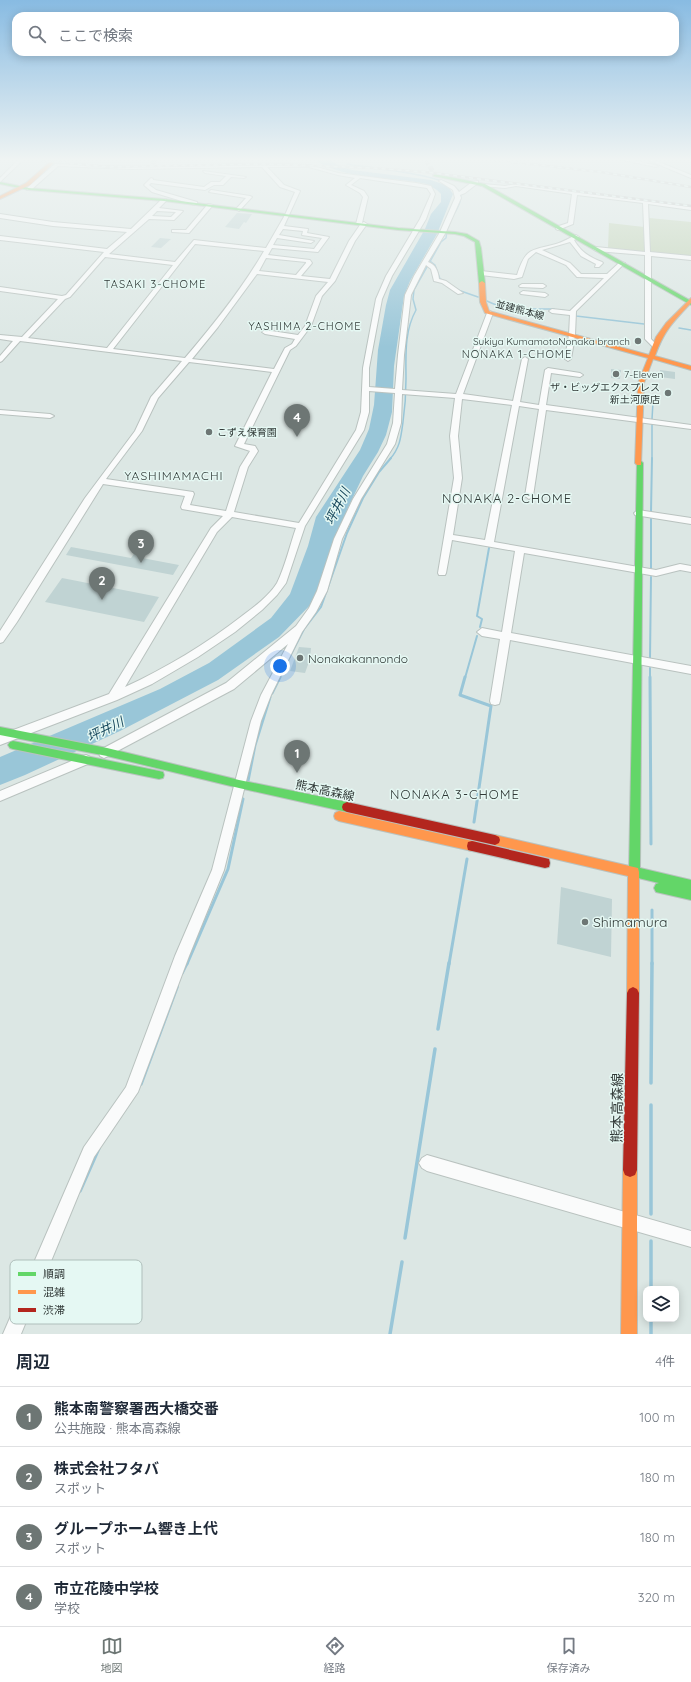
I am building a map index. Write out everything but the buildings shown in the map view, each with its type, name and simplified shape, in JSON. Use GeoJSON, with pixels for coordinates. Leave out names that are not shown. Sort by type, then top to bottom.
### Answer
{"type":"FeatureCollection","features":[{"type":"Feature","properties":{"kind":"main road","name":"並建熊本線"},"geometry":{"type":"LineString","coordinates":[[347,222],[416,231],[465,235],[477,241],[479,248],[483,305],[487,312],[691,368]]}},
{"type":"Feature","properties":{"kind":"main road"},"geometry":{"type":"LineString","coordinates":[[548,222],[573,238],[622,263],[690,302],[668,324],[659,337],[641,383],[639,420],[634,872],[691,885]]}},
{"type":"Feature","properties":{"kind":"main road","name":"熊本高森線"},"geometry":{"type":"LineString","coordinates":[[0,731],[107,752],[238,788],[283,803]]}},
{"type":"Feature","properties":{"kind":"main road"},"geometry":{"type":"LineString","coordinates":[[0,741],[170,778]]}},
{"type":"Feature","properties":{"kind":"main road","name":"熊本高森線"},"geometry":{"type":"LineString","coordinates":[[200,784],[238,788],[392,817],[634,872],[629,1221],[629,1334]]}},
{"type":"Feature","properties":{"kind":"main road","name":"熊本高森線"},"geometry":{"type":"LineString","coordinates":[[328,814],[552,864]]}},
{"type":"Feature","properties":{"kind":"main road"},"geometry":{"type":"LineString","coordinates":[[652,886],[691,895]]}},
{"type":"Feature","properties":{"kind":"street"},"geometry":{"type":"LineString","coordinates":[[41,222],[65,226],[132,231]]}},
{"type":"Feature","properties":{"kind":"street"},"geometry":{"type":"LineString","coordinates":[[0,360],[64,298],[68,296],[106,253],[143,222]]}},
{"type":"Feature","properties":{"kind":"street"},"geometry":{"type":"LineString","coordinates":[[174,231],[187,232],[195,222]]}},
{"type":"Feature","properties":{"kind":"street"},"geometry":{"type":"LineString","coordinates":[[0,639],[22,608],[101,481],[142,426],[148,416],[150,405],[155,397],[216,326],[255,272],[284,222]]}},
{"type":"Feature","properties":{"kind":"street"},"geometry":{"type":"LineString","coordinates":[[0,741],[148,682],[195,654],[232,629],[259,608],[274,593],[281,583],[301,526],[357,436],[365,412],[369,389],[366,368],[379,299],[389,276],[421,222]]}},
{"type":"Feature","properties":{"kind":"street"},"geometry":{"type":"LineString","coordinates":[[0,796],[107,752],[150,727],[230,686],[298,628],[313,610],[322,590],[338,539],[357,499],[391,444],[397,423],[401,355],[408,295],[447,222]]}},
{"type":"Feature","properties":{"kind":"street"},"geometry":{"type":"LineString","coordinates":[[558,228],[570,224],[570,222]]}},
{"type":"Feature","properties":{"kind":"street"},"geometry":{"type":"LineString","coordinates":[[646,222],[649,279],[648,339],[656,347]]}},
{"type":"Feature","properties":{"kind":"street"},"geometry":{"type":"LineString","coordinates":[[113,697],[214,530],[229,515],[244,467],[254,451],[252,448],[239,446],[287,350],[294,345],[298,337],[308,326],[319,296],[332,281],[361,224]]}},
{"type":"Feature","properties":{"kind":"street"},"geometry":{"type":"LineString","coordinates":[[109,350],[194,242],[267,250],[316,251],[326,237],[304,234],[306,230],[281,227]]}},
{"type":"Feature","properties":{"kind":"street"},"geometry":{"type":"LineString","coordinates":[[275,236],[322,242]]}},
{"type":"Feature","properties":{"kind":"street"},"geometry":{"type":"LineString","coordinates":[[0,238],[177,264]]}},
{"type":"Feature","properties":{"kind":"street"},"geometry":{"type":"LineString","coordinates":[[545,295],[523,294],[520,276],[527,256],[536,250],[558,245],[573,238],[576,250],[583,256],[600,263],[597,266]]}},
{"type":"Feature","properties":{"kind":"street"},"geometry":{"type":"LineString","coordinates":[[596,249],[691,258]]}},
{"type":"Feature","properties":{"kind":"street"},"geometry":{"type":"LineString","coordinates":[[267,250],[308,261],[309,263],[297,277]]}},
{"type":"Feature","properties":{"kind":"street"},"geometry":{"type":"LineString","coordinates":[[536,250],[568,264],[579,276],[609,276]]}},
{"type":"Feature","properties":{"kind":"street"},"geometry":{"type":"LineString","coordinates":[[425,263],[431,264],[433,267],[436,273],[436,280],[444,282],[460,293]]}},
{"type":"Feature","properties":{"kind":"street"},"geometry":{"type":"LineString","coordinates":[[568,359],[572,335],[572,313],[578,304],[622,263]]}},
{"type":"Feature","properties":{"kind":"street"},"geometry":{"type":"LineString","coordinates":[[255,272],[332,281]]}},
{"type":"Feature","properties":{"kind":"street"},"geometry":{"type":"LineString","coordinates":[[481,273],[520,276]]}},
{"type":"Feature","properties":{"kind":"street"},"geometry":{"type":"LineString","coordinates":[[522,286],[544,286]]}},
{"type":"Feature","properties":{"kind":"street"},"geometry":{"type":"LineString","coordinates":[[0,289],[64,298]]}},
{"type":"Feature","properties":{"kind":"street"},"geometry":{"type":"LineString","coordinates":[[552,311],[572,313]]}},
{"type":"Feature","properties":{"kind":"street"},"geometry":{"type":"LineString","coordinates":[[442,573],[450,537],[458,478],[454,436],[459,396],[490,313]]}},
{"type":"Feature","properties":{"kind":"street"},"geometry":{"type":"LineString","coordinates":[[265,332],[298,337]]}},
{"type":"Feature","properties":{"kind":"street"},"geometry":{"type":"LineString","coordinates":[[0,337],[277,371]]}},
{"type":"Feature","properties":{"kind":"street"},"geometry":{"type":"LineString","coordinates":[[488,544],[525,359]]}},
{"type":"Feature","properties":{"kind":"street"},"geometry":{"type":"LineString","coordinates":[[528,496],[548,370],[580,375]]}},
{"type":"Feature","properties":{"kind":"street"},"geometry":{"type":"LineString","coordinates":[[369,389],[459,396],[691,427]]}},
{"type":"Feature","properties":{"kind":"street"},"geometry":{"type":"LineString","coordinates":[[0,412],[50,416]]}},
{"type":"Feature","properties":{"kind":"street"},"geometry":{"type":"LineString","coordinates":[[101,481],[190,494],[185,507],[301,526]]}},
{"type":"Feature","properties":{"kind":"street"},"geometry":{"type":"LineString","coordinates":[[638,514],[691,521]]}},
{"type":"Feature","properties":{"kind":"street"},"geometry":{"type":"LineString","coordinates":[[450,537],[638,571],[656,573],[680,567],[691,569]]}},
{"type":"Feature","properties":{"kind":"street"},"geometry":{"type":"LineString","coordinates":[[495,701],[520,549]]}},
{"type":"Feature","properties":{"kind":"street"},"geometry":{"type":"LineString","coordinates":[[44,1260],[90,1152],[131,1092],[148,1050],[182,956],[218,870],[258,715],[266,695],[293,643],[298,628]]}},
{"type":"Feature","properties":{"kind":"street"},"geometry":{"type":"LineString","coordinates":[[482,632],[691,670]]}},
{"type":"Feature","properties":{"kind":"street"},"geometry":{"type":"LineString","coordinates":[[427,1163],[691,1239]]}},
{"type":"Feature","properties":{"kind":"street"},"geometry":{"type":"LineString","coordinates":[[12,1334],[16,1324]]}},
{"type":"Feature","properties":{"kind":"green space"},"geometry":{"type":"Polygon","coordinates":[[[649,222],[691,222],[691,256],[650,252],[649,222]]]}},
{"type":"Feature","properties":{"kind":"green space"},"geometry":{"type":"Polygon","coordinates":[[[609,223],[644,227],[645,252],[608,248],[609,223]]]}},
{"type":"Feature","properties":{"kind":"water","name":"坪井川"},"geometry":{"type":"Polygon","coordinates":[[[428,222],[442,222],[437,234],[410,281],[404,296],[394,366],[392,412],[386,435],[378,452],[363,476],[348,508],[326,563],[317,598],[279,637],[218,680],[120,731],[0,785],[0,757],[160,689],[209,663],[271,618],[290,594],[308,546],[316,517],[360,450],[369,429],[374,405],[378,350],[390,290],[428,222]]]}},
{"type":"Feature","properties":{"kind":"waterway"},"geometry":{"type":"LineString","coordinates":[[430,261],[441,242],[446,238],[447,231]]}},
{"type":"Feature","properties":{"kind":"waterway"},"geometry":{"type":"LineString","coordinates":[[390,459],[398,446],[401,437],[406,396],[406,344],[409,327],[416,310],[413,299],[414,290],[430,261]]}},
{"type":"Feature","properties":{"kind":"waterway"},"geometry":{"type":"LineString","coordinates":[[430,261],[435,265],[440,279],[445,281]]}},
{"type":"Feature","properties":{"kind":"waterway"},"geometry":{"type":"LineString","coordinates":[[458,290],[478,297]]}},
{"type":"Feature","properties":{"kind":"waterway"},"geometry":{"type":"LineString","coordinates":[[487,301],[512,309],[554,309]]}},
{"type":"Feature","properties":{"kind":"waterway"},"geometry":{"type":"LineString","coordinates":[[559,310],[568,311]]}},
{"type":"Feature","properties":{"kind":"waterway"},"geometry":{"type":"LineString","coordinates":[[576,311],[576,316],[644,324]]}},
{"type":"Feature","properties":{"kind":"waterway"},"geometry":{"type":"LineString","coordinates":[[679,328],[691,330]]}},
{"type":"Feature","properties":{"kind":"waterway"},"geometry":{"type":"LineString","coordinates":[[652,419],[653,402]]}},
{"type":"Feature","properties":{"kind":"waterway"},"geometry":{"type":"LineString","coordinates":[[652,425],[652,458]]}},
{"type":"Feature","properties":{"kind":"waterway"},"geometry":{"type":"LineString","coordinates":[[279,678],[304,629],[321,607],[347,533],[363,498],[379,472],[391,458]]}},
{"type":"Feature","properties":{"kind":"waterway"},"geometry":{"type":"LineString","coordinates":[[651,512],[652,458]]}},
{"type":"Feature","properties":{"kind":"waterway"},"geometry":{"type":"LineString","coordinates":[[651,519],[651,568]]}},
{"type":"Feature","properties":{"kind":"waterway"},"geometry":{"type":"LineString","coordinates":[[480,627],[482,619],[477,616],[489,548]]}},
{"type":"Feature","properties":{"kind":"waterway"},"geometry":{"type":"LineString","coordinates":[[650,658],[651,577]]}},
{"type":"Feature","properties":{"kind":"waterway"},"geometry":{"type":"LineString","coordinates":[[465,678],[477,636]]}},
{"type":"Feature","properties":{"kind":"waterway"},"geometry":{"type":"LineString","coordinates":[[650,668],[650,677]]}},
{"type":"Feature","properties":{"kind":"waterway"},"geometry":{"type":"LineString","coordinates":[[272,693],[280,677]]}},
{"type":"Feature","properties":{"kind":"waterway"},"geometry":{"type":"LineString","coordinates":[[465,677],[460,695],[491,706],[474,822]]}},
{"type":"Feature","properties":{"kind":"waterway"},"geometry":{"type":"LineString","coordinates":[[650,677],[651,844]]}},
{"type":"Feature","properties":{"kind":"waterway"},"geometry":{"type":"LineString","coordinates":[[248,781],[255,745],[270,697]]}},
{"type":"Feature","properties":{"kind":"waterway"},"geometry":{"type":"LineString","coordinates":[[187,964],[228,869],[243,799]]}},
{"type":"Feature","properties":{"kind":"waterway"},"geometry":{"type":"LineString","coordinates":[[449,964],[467,859]]}},
{"type":"Feature","properties":{"kind":"waterway"},"geometry":{"type":"LineString","coordinates":[[652,910],[652,963]]}},
{"type":"Feature","properties":{"kind":"waterway"},"geometry":{"type":"LineString","coordinates":[[182,973],[187,963]]}},
{"type":"Feature","properties":{"kind":"waterway"},"geometry":{"type":"LineString","coordinates":[[438,1029],[449,963]]}},
{"type":"Feature","properties":{"kind":"waterway"},"geometry":{"type":"LineString","coordinates":[[651,1083],[652,963]]}},
{"type":"Feature","properties":{"kind":"waterway"},"geometry":{"type":"LineString","coordinates":[[141,1084],[177,987]]}},
{"type":"Feature","properties":{"kind":"waterway"},"geometry":{"type":"LineString","coordinates":[[405,1238],[435,1049]]}},
{"type":"Feature","properties":{"kind":"waterway"},"geometry":{"type":"LineString","coordinates":[[651,1105],[651,1214]]}},
{"type":"Feature","properties":{"kind":"waterway"},"geometry":{"type":"LineString","coordinates":[[80,1191],[99,1148]]}},
{"type":"Feature","properties":{"kind":"waterway"},"geometry":{"type":"LineString","coordinates":[[651,1241],[651,1286]]}},
{"type":"Feature","properties":{"kind":"waterway"},"geometry":{"type":"LineString","coordinates":[[390,1334],[402,1262]]}},
{"type":"Feature","properties":{"kind":"waterway"},"geometry":{"type":"LineString","coordinates":[[651,1322],[651,1334]]}},
{"type":"Feature","properties":{"kind":"traffic: fast"},"geometry":{"type":"LineString","coordinates":[[344,222],[465,235],[477,241],[482,283]]}},
{"type":"Feature","properties":{"kind":"traffic: fast"},"geometry":{"type":"LineString","coordinates":[[549,222],[691,303]]}},
{"type":"Feature","properties":{"kind":"traffic: fast"},"geometry":{"type":"LineString","coordinates":[[639,463],[634,872],[691,885]]}},
{"type":"Feature","properties":{"kind":"traffic: fast"},"geometry":{"type":"LineString","coordinates":[[0,731],[107,752],[239,784],[347,807]]}},
{"type":"Feature","properties":{"kind":"traffic: fast"},"geometry":{"type":"LineString","coordinates":[[13,745],[159,775]]}},
{"type":"Feature","properties":{"kind":"traffic: fast"},"geometry":{"type":"LineString","coordinates":[[660,888],[691,895]]}},
{"type":"Feature","properties":{"kind":"traffic: slow"},"geometry":{"type":"LineString","coordinates":[[482,283],[483,302],[487,312],[691,368]]}},
{"type":"Feature","properties":{"kind":"traffic: slow"},"geometry":{"type":"LineString","coordinates":[[639,463],[641,383],[659,337],[668,324],[691,300]]}},
{"type":"Feature","properties":{"kind":"traffic: slow"},"geometry":{"type":"LineString","coordinates":[[339,816],[472,846]]}},
{"type":"Feature","properties":{"kind":"traffic: slow"},"geometry":{"type":"LineString","coordinates":[[495,840],[634,872],[633,993]]}},
{"type":"Feature","properties":{"kind":"traffic: slow"},"geometry":{"type":"LineString","coordinates":[[629,1334],[630,1170]]}},
{"type":"Feature","properties":{"kind":"traffic: jam"},"geometry":{"type":"LineString","coordinates":[[347,807],[495,840]]}},
{"type":"Feature","properties":{"kind":"traffic: jam"},"geometry":{"type":"LineString","coordinates":[[472,846],[545,863]]}},
{"type":"Feature","properties":{"kind":"traffic: jam"},"geometry":{"type":"LineString","coordinates":[[630,1170],[633,993]]}},
{"type":"Feature","properties":{"kind":"place","name":"Sukiya KumamotoNonaka branch"},"geometry":{"type":"Point","coordinates":[638,341]}},
{"type":"Feature","properties":{"kind":"place","name":"7-Eleven"},"geometry":{"type":"Point","coordinates":[616,374]}},
{"type":"Feature","properties":{"kind":"place","name":"ザ・ビッグエクスプレス 新土河原店"},"geometry":{"type":"Point","coordinates":[668,393]}},
{"type":"Feature","properties":{"kind":"place","name":"こずえ保育園"},"geometry":{"type":"Point","coordinates":[209,432]}},
{"type":"Feature","properties":{"kind":"place","name":"市立花陵中学校"},"geometry":{"type":"Point","coordinates":[297,437]}},
{"type":"Feature","properties":{"kind":"place","name":"グループホーム響き上代"},"geometry":{"type":"Point","coordinates":[141,563]}},
{"type":"Feature","properties":{"kind":"place","name":"株式会社フタバ"},"geometry":{"type":"Point","coordinates":[102,600]}},
{"type":"Feature","properties":{"kind":"place","name":"Nonakakannondo"},"geometry":{"type":"Point","coordinates":[300,658]}},
{"type":"Feature","properties":{"kind":"place","name":"熊本南警察署西大橋交番"},"geometry":{"type":"Point","coordinates":[297,773]}},
{"type":"Feature","properties":{"kind":"place","name":"Shimamura"},"geometry":{"type":"Point","coordinates":[585,922]}},
{"type":"Feature","properties":{"kind":"district","name":"TASAKI 3-CHOME"},"geometry":{"type":"Point","coordinates":[155,284]}},
{"type":"Feature","properties":{"kind":"district","name":"YASHIMA 2-CHOME"},"geometry":{"type":"Point","coordinates":[305,326]}},
{"type":"Feature","properties":{"kind":"district","name":"NONAKA 1-CHOME"},"geometry":{"type":"Point","coordinates":[517,354]}},
{"type":"Feature","properties":{"kind":"district","name":"YASHIMAMACHI"},"geometry":{"type":"Point","coordinates":[174,475]}},
{"type":"Feature","properties":{"kind":"district","name":"NONAKA 2-CHOME"},"geometry":{"type":"Point","coordinates":[507,498]}},
{"type":"Feature","properties":{"kind":"district","name":"NONAKA 3-CHOME"},"geometry":{"type":"Point","coordinates":[455,794]}}]}
